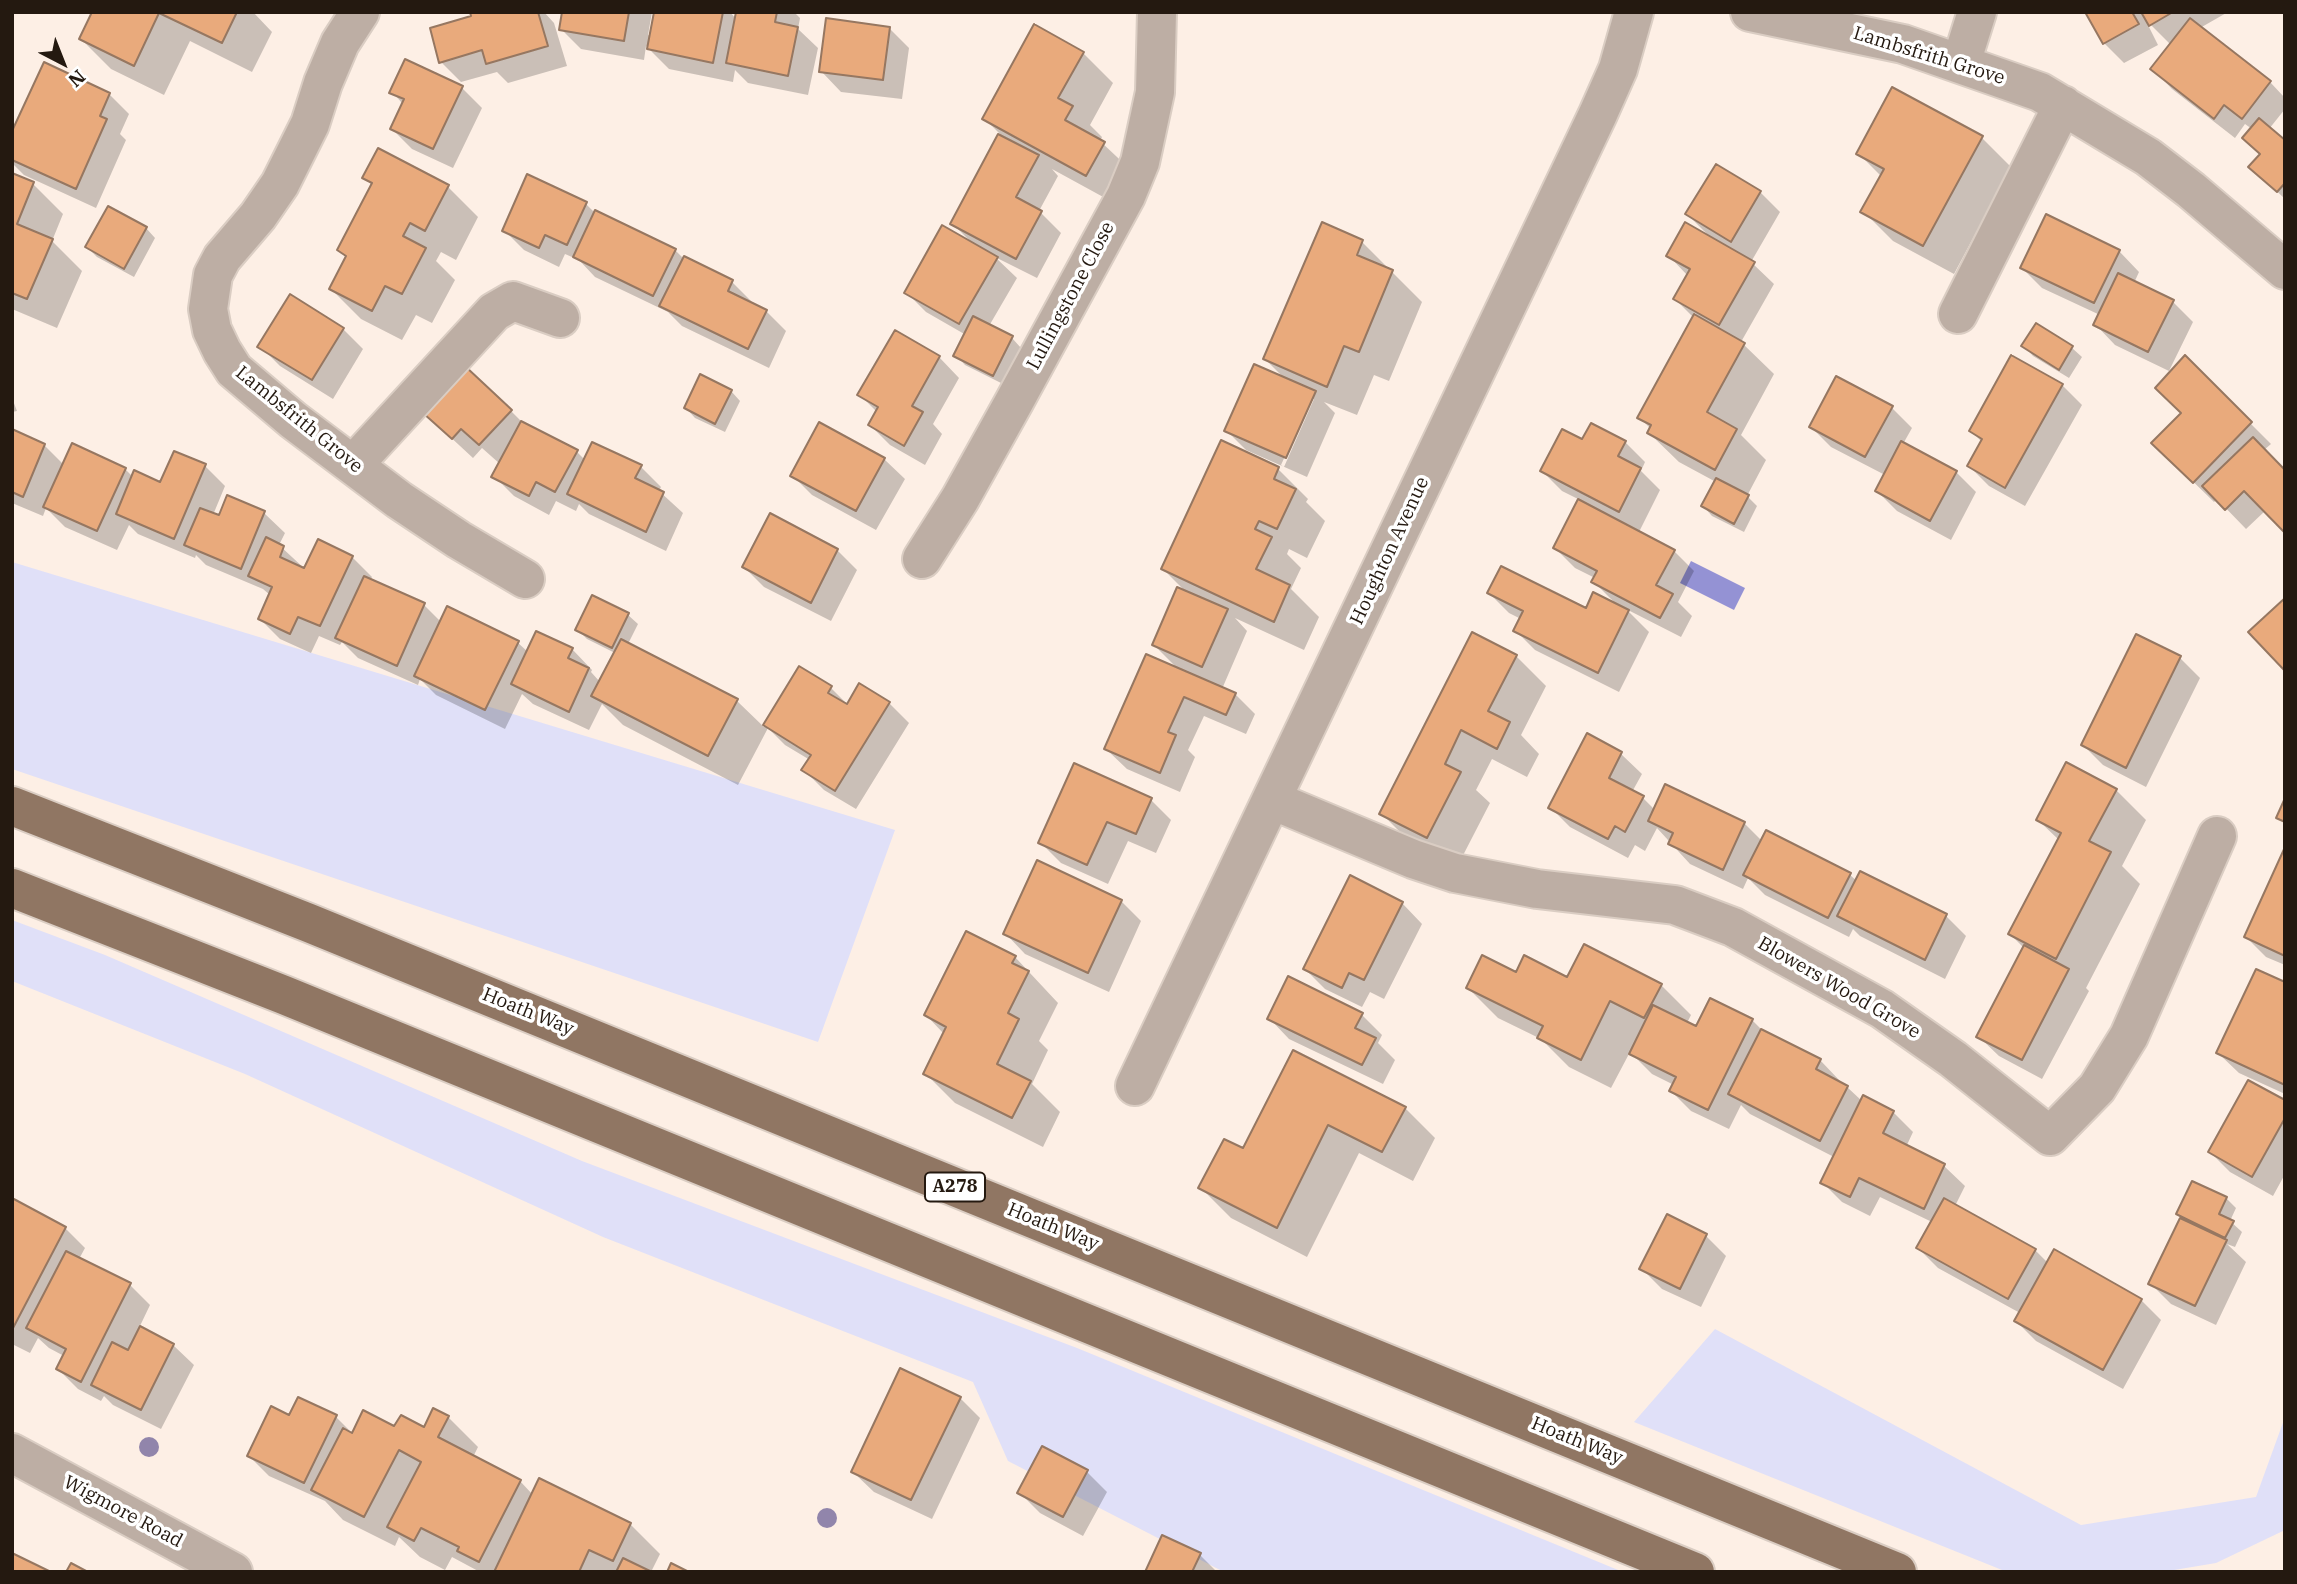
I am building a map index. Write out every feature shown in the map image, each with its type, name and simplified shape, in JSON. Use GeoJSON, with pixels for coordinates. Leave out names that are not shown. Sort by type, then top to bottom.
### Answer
{"type":"FeatureCollection","features":[{"type":"Feature","properties":{"kind":"main road","name":"Hoath Way"},"geometry":{"type":"LineString","coordinates":[[12,806],[322,928],[1897,1572]]}},
{"type":"Feature","properties":{"kind":"main road"},"geometry":{"type":"LineString","coordinates":[[12,888],[284,995],[1695,1572]]}},
{"type":"Feature","properties":{"kind":"street","name":"Lambsfrith Grove"},"geometry":{"type":"LineString","coordinates":[[360,12],[340,43],[310,124],[280,184],[258,216],[222,258],[213,275],[208,309],[212,330],[234,370],[256,390],[353,465],[458,540],[525,579]]}},
{"type":"Feature","properties":{"kind":"street","name":"Lullingstone Close"},"geometry":{"type":"LineString","coordinates":[[922,559],[994,439],[1136,173],[1149,129],[1155,92],[1157,12]]}},
{"type":"Feature","properties":{"kind":"street","name":"Houghton Avenue"},"geometry":{"type":"LineString","coordinates":[[1135,1086],[1598,114],[1618,69],[1634,12]]}},
{"type":"Feature","properties":{"kind":"street","name":"Lambsfrith Grove"},"geometry":{"type":"LineString","coordinates":[[1750,12],[1903,44],[2040,92],[2148,157],[2285,270]]}},
{"type":"Feature","properties":{"kind":"street"},"geometry":{"type":"LineString","coordinates":[[1962,63],[1977,12]]}},
{"type":"Feature","properties":{"kind":"street"},"geometry":{"type":"LineString","coordinates":[[1958,314],[2063,105]]}},
{"type":"Feature","properties":{"kind":"street"},"geometry":{"type":"LineString","coordinates":[[353,465],[494,312],[513,301],[560,318]]}},
{"type":"Feature","properties":{"kind":"street","name":"Blowers Wood Grove"},"geometry":{"type":"LineString","coordinates":[[1272,800],[1413,859],[1455,873],[1537,889],[1675,905],[1733,927],[1882,1009],[1962,1066],[2050,1136],[2096,1088],[2118,1056],[2217,836]]}},
{"type":"Feature","properties":{"kind":"street","name":"Wigmore Road"},"geometry":{"type":"LineString","coordinates":[[12,1453],[233,1572]]}},
{"type":"Feature","properties":{"kind":"shaded area"},"geometry":{"type":"Polygon","coordinates":[[[1691,561],[1745,588],[1734,610],[1680,583],[1691,561]]]}},
{"type":"Feature","properties":{"kind":"shaded area"},"geometry":{"type":"Polygon","coordinates":[[[12,562],[895,830],[818,1042],[12,769],[12,562]]]}},
{"type":"Feature","properties":{"kind":"shaded area"},"geometry":{"type":"Polygon","coordinates":[[[12,920],[105,955],[582,1161],[1077,1348],[1623,1572],[1224,1572],[1008,1461],[973,1382],[603,1237],[245,1074],[12,981],[12,920]]]}},
{"type":"Feature","properties":{"kind":"shaded area"},"geometry":{"type":"Polygon","coordinates":[[[1715,1329],[2081,1525],[2256,1497],[2285,1417],[2285,1530],[2216,1563],[2162,1572],[2007,1572],[1634,1422],[1715,1329]]]}},
{"type":"Feature","properties":{"kind":"building"},"geometry":{"type":"Polygon","coordinates":[[[92,12],[237,12],[222,43],[159,13],[134,66],[79,39],[92,12]]]}},
{"type":"Feature","properties":{"kind":"building"},"geometry":{"type":"Polygon","coordinates":[[[470,12],[538,12],[548,46],[486,64],[482,50],[439,63],[430,28],[471,16],[470,12]]]}},
{"type":"Feature","properties":{"kind":"building"},"geometry":{"type":"Polygon","coordinates":[[[562,12],[629,12],[624,41],[559,30],[562,12]]]}},
{"type":"Feature","properties":{"kind":"building"},"geometry":{"type":"Polygon","coordinates":[[[654,12],[723,12],[713,63],[647,49],[654,12]]]}},
{"type":"Feature","properties":{"kind":"building"},"geometry":{"type":"Polygon","coordinates":[[[736,12],[777,12],[775,22],[798,27],[788,76],[726,63],[736,12]]]}},
{"type":"Feature","properties":{"kind":"building"},"geometry":{"type":"Polygon","coordinates":[[[2085,12],[2132,12],[2139,24],[2103,44],[2085,12]]]}},
{"type":"Feature","properties":{"kind":"building"},"geometry":{"type":"Polygon","coordinates":[[[2141,12],[2173,12],[2149,26],[2141,12]]]}},
{"type":"Feature","properties":{"kind":"building"},"geometry":{"type":"Polygon","coordinates":[[[826,18],[890,27],[883,80],[819,72],[826,18]]]}},
{"type":"Feature","properties":{"kind":"building"},"geometry":{"type":"Polygon","coordinates":[[[2190,18],[2271,81],[2242,119],[2224,105],[2214,119],[2150,69],[2190,18]]]}},
{"type":"Feature","properties":{"kind":"building"},"geometry":{"type":"Polygon","coordinates":[[[1034,24],[1084,52],[1058,98],[1073,106],[1065,120],[1105,142],[1086,176],[982,119],[1034,24]]]}},
{"type":"Feature","properties":{"kind":"building"},"geometry":{"type":"Polygon","coordinates":[[[405,59],[463,86],[433,149],[390,129],[404,99],[389,93],[405,59]]]}},
{"type":"Feature","properties":{"kind":"building"},"geometry":{"type":"Polygon","coordinates":[[[44,62],[110,93],[100,116],[107,119],[76,189],[12,160],[12,131],[44,62]]]}},
{"type":"Feature","properties":{"kind":"building"},"geometry":{"type":"Polygon","coordinates":[[[1892,87],[1983,136],[1923,246],[1860,212],[1884,169],[1856,154],[1892,87]]]}},
{"type":"Feature","properties":{"kind":"building"},"geometry":{"type":"Polygon","coordinates":[[[2259,118],[2285,140],[2285,183],[2277,192],[2248,167],[2260,154],[2242,138],[2259,118]]]}},
{"type":"Feature","properties":{"kind":"building"},"geometry":{"type":"Polygon","coordinates":[[[998,134],[1039,155],[1016,197],[1042,211],[1016,259],[950,224],[998,134]]]}},
{"type":"Feature","properties":{"kind":"building"},"geometry":{"type":"Polygon","coordinates":[[[378,148],[449,185],[425,231],[410,223],[403,236],[426,248],[402,294],[385,286],[372,311],[329,289],[346,256],[337,250],[372,183],[362,178],[378,148]]]}},
{"type":"Feature","properties":{"kind":"building"},"geometry":{"type":"Polygon","coordinates":[[[1716,164],[1761,191],[1731,242],[1685,214],[1716,164]]]}},
{"type":"Feature","properties":{"kind":"building"},"geometry":{"type":"Polygon","coordinates":[[[12,173],[34,182],[17,224],[53,239],[27,299],[12,293],[12,173]]]}},
{"type":"Feature","properties":{"kind":"building"},"geometry":{"type":"Polygon","coordinates":[[[527,174],[587,202],[567,245],[545,235],[539,248],[502,231],[527,174]]]}},
{"type":"Feature","properties":{"kind":"building"},"geometry":{"type":"Polygon","coordinates":[[[108,206],[147,227],[124,269],[85,247],[108,206]]]}},
{"type":"Feature","properties":{"kind":"building"},"geometry":{"type":"Polygon","coordinates":[[[595,210],[676,249],[653,296],[573,257],[595,210]]]}},
{"type":"Feature","properties":{"kind":"building"},"geometry":{"type":"Polygon","coordinates":[[[2046,214],[2120,250],[2094,303],[2020,268],[2046,214]]]}},
{"type":"Feature","properties":{"kind":"building"},"geometry":{"type":"Polygon","coordinates":[[[1322,222],[1363,240],[1357,255],[1393,270],[1359,352],[1344,346],[1327,387],[1263,359],[1322,222]]]}},
{"type":"Feature","properties":{"kind":"building"},"geometry":{"type":"Polygon","coordinates":[[[1685,222],[1755,262],[1719,325],[1673,299],[1690,269],[1666,256],[1685,222]]]}},
{"type":"Feature","properties":{"kind":"building"},"geometry":{"type":"Polygon","coordinates":[[[942,225],[998,257],[959,324],[904,293],[942,225]]]}},
{"type":"Feature","properties":{"kind":"building"},"geometry":{"type":"Polygon","coordinates":[[[684,256],[733,280],[728,291],[767,310],[748,349],[659,306],[684,256]]]}},
{"type":"Feature","properties":{"kind":"building"},"geometry":{"type":"Polygon","coordinates":[[[2118,273],[2174,300],[2148,352],[2093,325],[2118,273]]]}},
{"type":"Feature","properties":{"kind":"building"},"geometry":{"type":"Polygon","coordinates":[[[290,294],[344,328],[312,380],[257,347],[290,294]]]}},
{"type":"Feature","properties":{"kind":"building"},"geometry":{"type":"Polygon","coordinates":[[[1694,314],[1745,343],[1707,412],[1737,429],[1715,470],[1647,433],[1651,425],[1637,418],[1694,314]]]}},
{"type":"Feature","properties":{"kind":"building"},"geometry":{"type":"Polygon","coordinates":[[[973,316],[1013,336],[993,376],[953,356],[973,316]]]}},
{"type":"Feature","properties":{"kind":"building"},"geometry":{"type":"Polygon","coordinates":[[[2036,323],[2073,346],[2059,370],[2021,346],[2036,323]]]}},
{"type":"Feature","properties":{"kind":"building"},"geometry":{"type":"Polygon","coordinates":[[[895,330],[940,356],[912,406],[923,412],[904,446],[868,425],[878,407],[857,395],[895,330]]]}},
{"type":"Feature","properties":{"kind":"building"},"geometry":{"type":"Polygon","coordinates":[[[2011,355],[2063,384],[2005,488],[1967,466],[1982,439],[1969,431],[2011,355]]]}},
{"type":"Feature","properties":{"kind":"building"},"geometry":{"type":"Polygon","coordinates":[[[2185,355],[2252,422],[2193,483],[2151,443],[2181,413],[2155,388],[2185,355]]]}},
{"type":"Feature","properties":{"kind":"building"},"geometry":{"type":"Polygon","coordinates":[[[1254,364],[1316,391],[1286,458],[1224,431],[1254,364]]]}},
{"type":"Feature","properties":{"kind":"building"},"geometry":{"type":"Polygon","coordinates":[[[466,367],[512,410],[479,445],[461,429],[452,439],[423,413],[466,367]]]}},
{"type":"Feature","properties":{"kind":"building"},"geometry":{"type":"Polygon","coordinates":[[[700,374],[732,390],[715,424],[684,408],[700,374]]]}},
{"type":"Feature","properties":{"kind":"building"},"geometry":{"type":"Polygon","coordinates":[[[1836,376],[1893,406],[1865,457],[1809,427],[1836,376]]]}},
{"type":"Feature","properties":{"kind":"building"},"geometry":{"type":"Polygon","coordinates":[[[521,421],[578,450],[555,492],[536,482],[529,496],[491,477],[521,421]]]}},
{"type":"Feature","properties":{"kind":"building"},"geometry":{"type":"Polygon","coordinates":[[[819,422],[885,458],[856,511],[790,476],[819,422]]]}},
{"type":"Feature","properties":{"kind":"building"},"geometry":{"type":"Polygon","coordinates":[[[1591,423],[1626,441],[1618,456],[1641,468],[1619,512],[1540,471],[1562,429],[1582,439],[1591,423]]]}},
{"type":"Feature","properties":{"kind":"building"},"geometry":{"type":"Polygon","coordinates":[[[12,429],[45,444],[23,497],[12,492],[12,429]]]}},
{"type":"Feature","properties":{"kind":"building"},"geometry":{"type":"Polygon","coordinates":[[[2253,437],[2285,470],[2285,533],[2244,491],[2225,510],[2202,486],[2253,437]]]}},
{"type":"Feature","properties":{"kind":"building"},"geometry":{"type":"Polygon","coordinates":[[[1221,440],[1279,467],[1274,479],[1296,489],[1277,529],[1259,521],[1255,529],[1272,537],[1256,569],[1290,585],[1274,622],[1161,569],[1221,440]]]}},
{"type":"Feature","properties":{"kind":"building"},"geometry":{"type":"Polygon","coordinates":[[[1901,441],[1957,471],[1930,521],[1875,491],[1901,441]]]}},
{"type":"Feature","properties":{"kind":"building"},"geometry":{"type":"Polygon","coordinates":[[[592,442],[642,465],[635,478],[664,492],[646,532],[567,494],[592,442]]]}},
{"type":"Feature","properties":{"kind":"building"},"geometry":{"type":"Polygon","coordinates":[[[72,443],[126,468],[97,531],[43,507],[72,443]]]}},
{"type":"Feature","properties":{"kind":"building"},"geometry":{"type":"Polygon","coordinates":[[[174,451],[206,464],[174,539],[116,514],[134,470],[160,482],[174,451]]]}},
{"type":"Feature","properties":{"kind":"building"},"geometry":{"type":"Polygon","coordinates":[[[1716,478],[1749,495],[1734,524],[1701,506],[1716,478]]]}},
{"type":"Feature","properties":{"kind":"building"},"geometry":{"type":"Polygon","coordinates":[[[227,495],[265,511],[241,569],[184,545],[200,508],[219,515],[227,495]]]}},
{"type":"Feature","properties":{"kind":"building"},"geometry":{"type":"Polygon","coordinates":[[[1578,499],[1675,550],[1656,585],[1673,594],[1660,618],[1591,582],[1597,571],[1553,548],[1578,499]]]}},
{"type":"Feature","properties":{"kind":"building"},"geometry":{"type":"Polygon","coordinates":[[[770,513],[838,549],[811,603],[742,567],[770,513]]]}},
{"type":"Feature","properties":{"kind":"building"},"geometry":{"type":"Polygon","coordinates":[[[266,537],[284,546],[280,557],[304,568],[318,539],[353,556],[320,626],[298,617],[290,634],[258,619],[272,587],[248,576],[266,537]]]}},
{"type":"Feature","properties":{"kind":"building"},"geometry":{"type":"Polygon","coordinates":[[[1501,566],[1586,608],[1593,592],[1629,610],[1598,673],[1513,631],[1523,611],[1487,593],[1501,566]]]}},
{"type":"Feature","properties":{"kind":"building"},"geometry":{"type":"Polygon","coordinates":[[[364,576],[425,603],[397,666],[335,638],[364,576]]]}},
{"type":"Feature","properties":{"kind":"building"},"geometry":{"type":"Polygon","coordinates":[[[1177,587],[1228,609],[1202,667],[1152,645],[1177,587]]]}},
{"type":"Feature","properties":{"kind":"building"},"geometry":{"type":"Polygon","coordinates":[[[592,595],[629,613],[612,648],[575,630],[592,595]]]}},
{"type":"Feature","properties":{"kind":"building"},"geometry":{"type":"Polygon","coordinates":[[[2285,598],[2285,671],[2248,632],[2285,598]]]}},
{"type":"Feature","properties":{"kind":"building"},"geometry":{"type":"Polygon","coordinates":[[[447,606],[519,641],[485,710],[414,676],[447,606]]]}},
{"type":"Feature","properties":{"kind":"building"},"geometry":{"type":"Polygon","coordinates":[[[536,631],[573,648],[568,658],[589,668],[569,712],[511,684],[536,631]]]}},
{"type":"Feature","properties":{"kind":"building"},"geometry":{"type":"Polygon","coordinates":[[[1472,632],[1517,655],[1488,711],[1510,722],[1497,749],[1461,730],[1445,764],[1461,772],[1427,838],[1379,814],[1472,632]]]}},
{"type":"Feature","properties":{"kind":"building"},"geometry":{"type":"Polygon","coordinates":[[[2136,634],[2181,656],[2126,768],[2081,745],[2136,634]]]}},
{"type":"Feature","properties":{"kind":"building"},"geometry":{"type":"Polygon","coordinates":[[[621,639],[738,699],[708,756],[591,696],[621,639]]]}},
{"type":"Feature","properties":{"kind":"building"},"geometry":{"type":"Polygon","coordinates":[[[1146,654],[1236,693],[1226,715],[1184,697],[1168,732],[1176,735],[1160,773],[1104,749],[1146,654]]]}},
{"type":"Feature","properties":{"kind":"building"},"geometry":{"type":"Polygon","coordinates":[[[799,666],[832,686],[828,693],[847,704],[859,683],[890,702],[835,791],[801,770],[811,755],[763,725],[799,666]]]}},
{"type":"Feature","properties":{"kind":"building"},"geometry":{"type":"Polygon","coordinates":[[[1587,733],[1622,752],[1609,778],[1644,796],[1625,832],[1615,826],[1608,839],[1548,808],[1587,733]]]}},
{"type":"Feature","properties":{"kind":"building"},"geometry":{"type":"Polygon","coordinates":[[[2066,762],[2117,789],[2089,841],[2111,852],[2056,959],[2008,934],[2061,833],[2036,820],[2066,762]]]}},
{"type":"Feature","properties":{"kind":"building"},"geometry":{"type":"Polygon","coordinates":[[[1074,763],[1152,798],[1136,834],[1107,822],[1087,865],[1038,843],[1074,763]]]}},
{"type":"Feature","properties":{"kind":"building"},"geometry":{"type":"Polygon","coordinates":[[[1665,784],[1745,822],[1723,870],[1668,844],[1673,833],[1648,821],[1665,784]]]}},
{"type":"Feature","properties":{"kind":"building"},"geometry":{"type":"Polygon","coordinates":[[[2285,798],[2285,822],[2276,818],[2285,798]]]}},
{"type":"Feature","properties":{"kind":"building"},"geometry":{"type":"Polygon","coordinates":[[[1766,830],[1851,873],[1828,918],[1743,875],[1766,830]]]}},
{"type":"Feature","properties":{"kind":"building"},"geometry":{"type":"Polygon","coordinates":[[[2285,847],[2285,956],[2244,937],[2285,847]]]}},
{"type":"Feature","properties":{"kind":"building"},"geometry":{"type":"Polygon","coordinates":[[[1037,860],[1122,900],[1088,973],[1003,934],[1037,860]]]}},
{"type":"Feature","properties":{"kind":"building"},"geometry":{"type":"Polygon","coordinates":[[[1860,871],[1947,914],[1925,960],[1837,916],[1860,871]]]}},
{"type":"Feature","properties":{"kind":"building"},"geometry":{"type":"Polygon","coordinates":[[[1350,875],[1403,902],[1364,980],[1349,973],[1342,988],[1303,969],[1350,875]]]}},
{"type":"Feature","properties":{"kind":"building"},"geometry":{"type":"Polygon","coordinates":[[[966,931],[1016,956],[1012,963],[1029,971],[1008,1013],[1019,1019],[997,1064],[1031,1081],[1012,1118],[923,1074],[946,1027],[924,1015],[966,931]]]}},
{"type":"Feature","properties":{"kind":"building"},"geometry":{"type":"Polygon","coordinates":[[[1584,944],[1662,984],[1644,1018],[1610,1001],[1581,1060],[1537,1038],[1543,1026],[1466,988],[1482,955],[1516,972],[1524,955],[1567,977],[1584,944]]]}},
{"type":"Feature","properties":{"kind":"building"},"geometry":{"type":"Polygon","coordinates":[[[2024,945],[2069,969],[2022,1060],[1976,1037],[2024,945]]]}},
{"type":"Feature","properties":{"kind":"building"},"geometry":{"type":"Polygon","coordinates":[[[2256,969],[2285,982],[2285,1085],[2216,1053],[2256,969]]]}},
{"type":"Feature","properties":{"kind":"building"},"geometry":{"type":"Polygon","coordinates":[[[1288,976],[1363,1013],[1355,1028],[1376,1038],[1362,1065],[1267,1019],[1288,976]]]}},
{"type":"Feature","properties":{"kind":"building"},"geometry":{"type":"Polygon","coordinates":[[[1710,998],[1753,1019],[1708,1110],[1669,1091],[1676,1077],[1629,1054],[1653,1005],[1696,1026],[1710,998]]]}},
{"type":"Feature","properties":{"kind":"building"},"geometry":{"type":"Polygon","coordinates":[[[1761,1029],[1821,1059],[1816,1069],[1848,1086],[1820,1141],[1728,1094],[1761,1029]]]}},
{"type":"Feature","properties":{"kind":"building"},"geometry":{"type":"Polygon","coordinates":[[[1293,1050],[1406,1107],[1382,1152],[1328,1125],[1277,1228],[1198,1188],[1224,1139],[1243,1148],[1293,1050]]]}},
{"type":"Feature","properties":{"kind":"building"},"geometry":{"type":"Polygon","coordinates":[[[2248,1080],[2285,1100],[2285,1118],[2252,1177],[2208,1152],[2248,1080]]]}},
{"type":"Feature","properties":{"kind":"building"},"geometry":{"type":"Polygon","coordinates":[[[1863,1095],[1894,1111],[1883,1133],[1945,1164],[1924,1209],[1859,1178],[1850,1197],[1820,1183],[1863,1095]]]}},
{"type":"Feature","properties":{"kind":"building"},"geometry":{"type":"Polygon","coordinates":[[[2192,1181],[2227,1197],[2219,1214],[2234,1221],[2225,1238],[2176,1214],[2192,1181]]]}},
{"type":"Feature","properties":{"kind":"building"},"geometry":{"type":"Polygon","coordinates":[[[12,1198],[66,1227],[12,1330],[12,1198]]]}},
{"type":"Feature","properties":{"kind":"building"},"geometry":{"type":"Polygon","coordinates":[[[1944,1198],[2036,1249],[2008,1299],[1916,1248],[1944,1198]]]}},
{"type":"Feature","properties":{"kind":"building"},"geometry":{"type":"Polygon","coordinates":[[[1667,1214],[1707,1234],[1680,1289],[1639,1269],[1667,1214]]]}},
{"type":"Feature","properties":{"kind":"building"},"geometry":{"type":"Polygon","coordinates":[[[2180,1218],[2227,1240],[2195,1306],[2148,1284],[2180,1218]]]}},
{"type":"Feature","properties":{"kind":"building"},"geometry":{"type":"Polygon","coordinates":[[[2054,1249],[2142,1299],[2103,1370],[2014,1321],[2054,1249]]]}},
{"type":"Feature","properties":{"kind":"building"},"geometry":{"type":"Polygon","coordinates":[[[66,1251],[131,1283],[81,1382],[56,1369],[66,1349],[26,1328],[66,1251]]]}},
{"type":"Feature","properties":{"kind":"building"},"geometry":{"type":"Polygon","coordinates":[[[140,1326],[174,1344],[141,1410],[91,1385],[112,1342],[128,1350],[140,1326]]]}},
{"type":"Feature","properties":{"kind":"building"},"geometry":{"type":"Polygon","coordinates":[[[900,1368],[961,1397],[911,1500],[851,1472],[900,1368]]]}},
{"type":"Feature","properties":{"kind":"building"},"geometry":{"type":"Polygon","coordinates":[[[298,1397],[337,1415],[304,1483],[247,1456],[271,1406],[289,1415],[298,1397]]]}},
{"type":"Feature","properties":{"kind":"building"},"geometry":{"type":"Polygon","coordinates":[[[433,1408],[449,1416],[438,1437],[521,1480],[479,1562],[457,1551],[459,1547],[421,1528],[414,1541],[387,1527],[421,1462],[399,1450],[364,1517],[311,1490],[343,1428],[352,1433],[363,1410],[394,1426],[401,1415],[424,1427],[433,1408]]]}},
{"type":"Feature","properties":{"kind":"building"},"geometry":{"type":"Polygon","coordinates":[[[1042,1446],[1088,1470],[1063,1517],[1017,1493],[1042,1446]]]}},
{"type":"Feature","properties":{"kind":"building"},"geometry":{"type":"Polygon","coordinates":[[[539,1478],[631,1523],[613,1561],[589,1550],[579,1572],[494,1572],[539,1478]]]}},
{"type":"Feature","properties":{"kind":"building"},"geometry":{"type":"Polygon","coordinates":[[[1162,1535],[1201,1553],[1192,1572],[1145,1572],[1162,1535]]]}},
{"type":"Feature","properties":{"kind":"building"},"geometry":{"type":"Polygon","coordinates":[[[12,1553],[51,1572],[12,1572],[12,1553]]]}},
{"type":"Feature","properties":{"kind":"building"},"geometry":{"type":"Polygon","coordinates":[[[623,1558],[652,1572],[616,1572],[623,1558]]]}},
{"type":"Feature","properties":{"kind":"building"},"geometry":{"type":"Polygon","coordinates":[[[71,1563],[88,1572],[66,1572],[71,1563]]]}},
{"type":"Feature","properties":{"kind":"building"},"geometry":{"type":"Polygon","coordinates":[[[671,1563],[689,1572],[667,1572],[671,1563]]]}}]}
